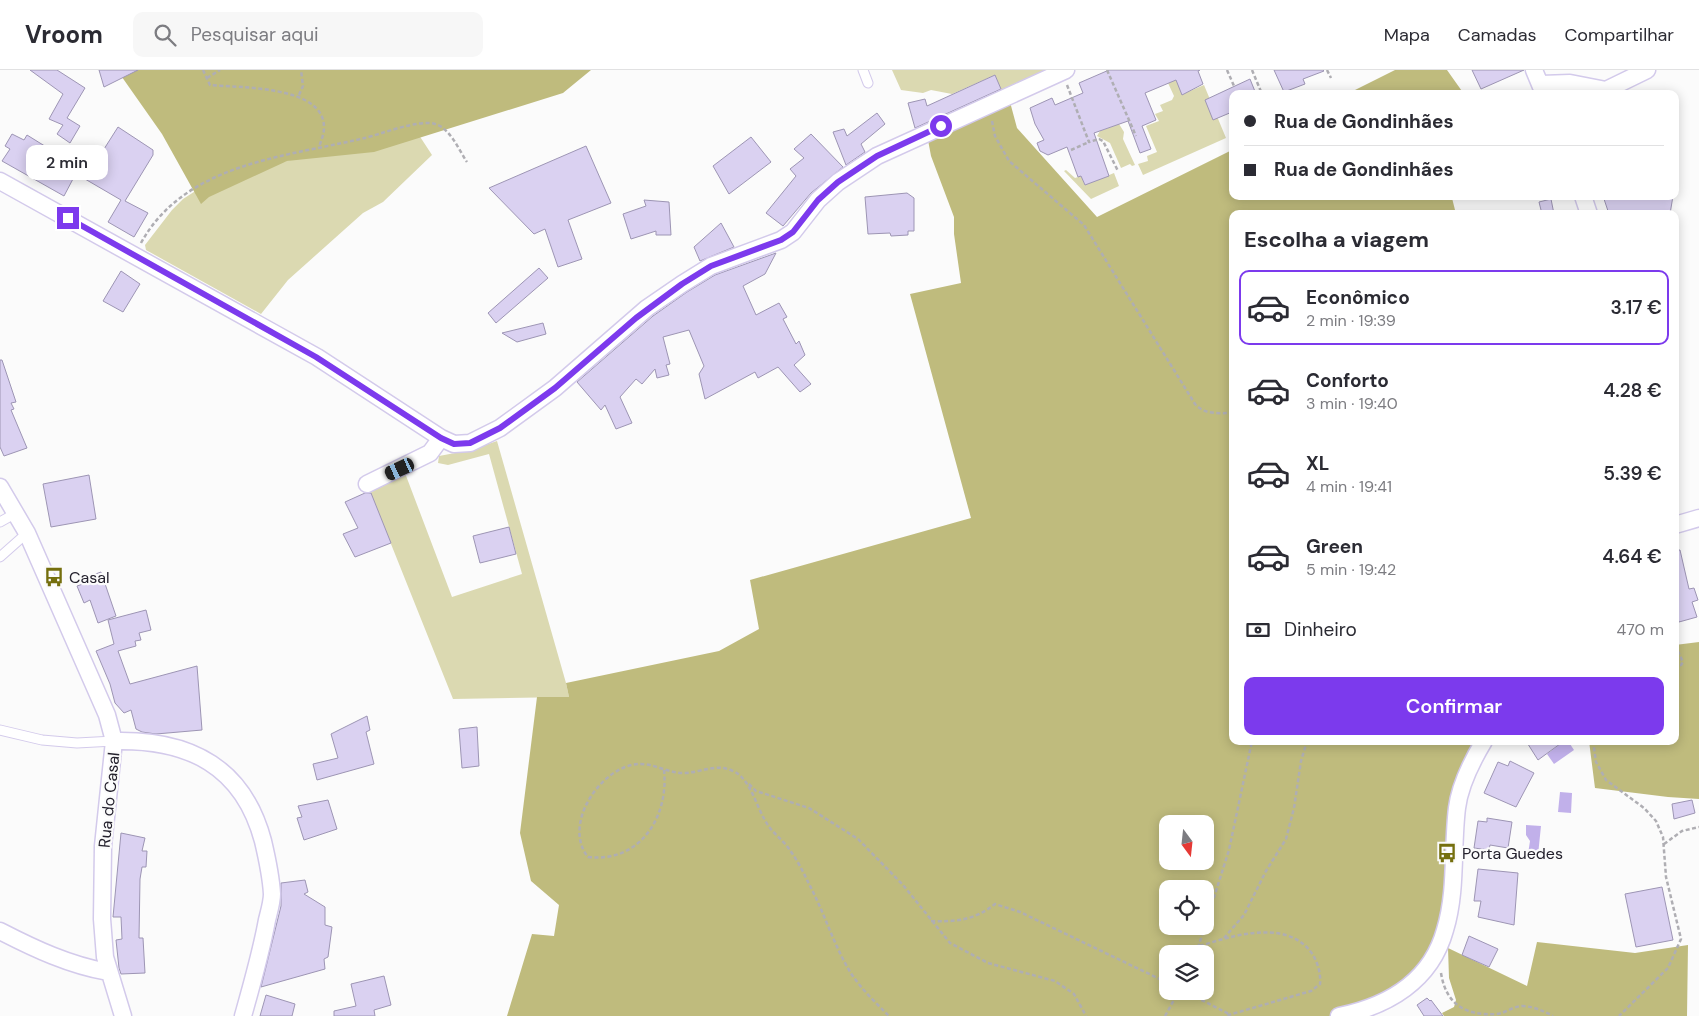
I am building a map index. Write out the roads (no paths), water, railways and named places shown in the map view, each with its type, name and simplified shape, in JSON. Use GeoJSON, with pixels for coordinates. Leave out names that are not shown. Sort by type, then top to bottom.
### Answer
{"type":"FeatureCollection","features":[{"type":"Feature","properties":{"kind":"street"},"geometry":{"type":"LineString","coordinates":[[1540,83],[1570,83],[1606,90],[1647,70]]}},
{"type":"Feature","properties":{"kind":"street"},"geometry":{"type":"LineString","coordinates":[[0,181],[316,357],[441,438],[454,444],[470,443],[500,428],[555,388],[640,314],[682,284],[711,266],[781,240],[803,222],[825,194],[877,156],[1064,71]]}},
{"type":"Feature","properties":{"kind":"street"},"geometry":{"type":"LineString","coordinates":[[368,484],[416,462],[430,452],[441,438]]}},
{"type":"Feature","properties":{"kind":"street","name":"Rua do Casal"},"geometry":{"type":"LineString","coordinates":[[0,487],[27,533],[107,715],[114,741],[103,846],[102,919],[108,972],[122,1016]]}},
{"type":"Feature","properties":{"kind":"street"},"geometry":{"type":"LineString","coordinates":[[1679,524],[1699,518]]}},
{"type":"Feature","properties":{"kind":"street"},"geometry":{"type":"LineString","coordinates":[[114,741],[144,740],[166,744],[186,750],[213,763],[242,791],[256,816],[268,861],[272,895],[262,947],[243,1016]]}},
{"type":"Feature","properties":{"kind":"street"},"geometry":{"type":"LineString","coordinates":[[1339,1016],[1386,1002],[1410,986],[1425,969],[1437,948],[1445,930],[1449,910],[1457,807],[1464,780],[1482,745]]}},
{"type":"Feature","properties":{"kind":"street"},"geometry":{"type":"LineString","coordinates":[[0,931],[50,956],[86,968],[108,972]]}},
{"type":"Feature","properties":{"kind":"lane"},"geometry":{"type":"LineString","coordinates":[[863,70],[868,83]]}},
{"type":"Feature","properties":{"kind":"lane"},"geometry":{"type":"LineString","coordinates":[[0,521],[16,513]]}},
{"type":"Feature","properties":{"kind":"lane"},"geometry":{"type":"LineString","coordinates":[[0,557],[27,533]]}},
{"type":"Feature","properties":{"kind":"lane"},"geometry":{"type":"LineString","coordinates":[[1,728],[51,741],[77,743],[114,741]]}},
{"type":"Feature","properties":{"kind":"place","name":"Casal"},"geometry":{"type":"Point","coordinates":[54,577]}},
{"type":"Feature","properties":{"kind":"place","name":"Porta Guedes"},"geometry":{"type":"Point","coordinates":[1447,853]}}]}
